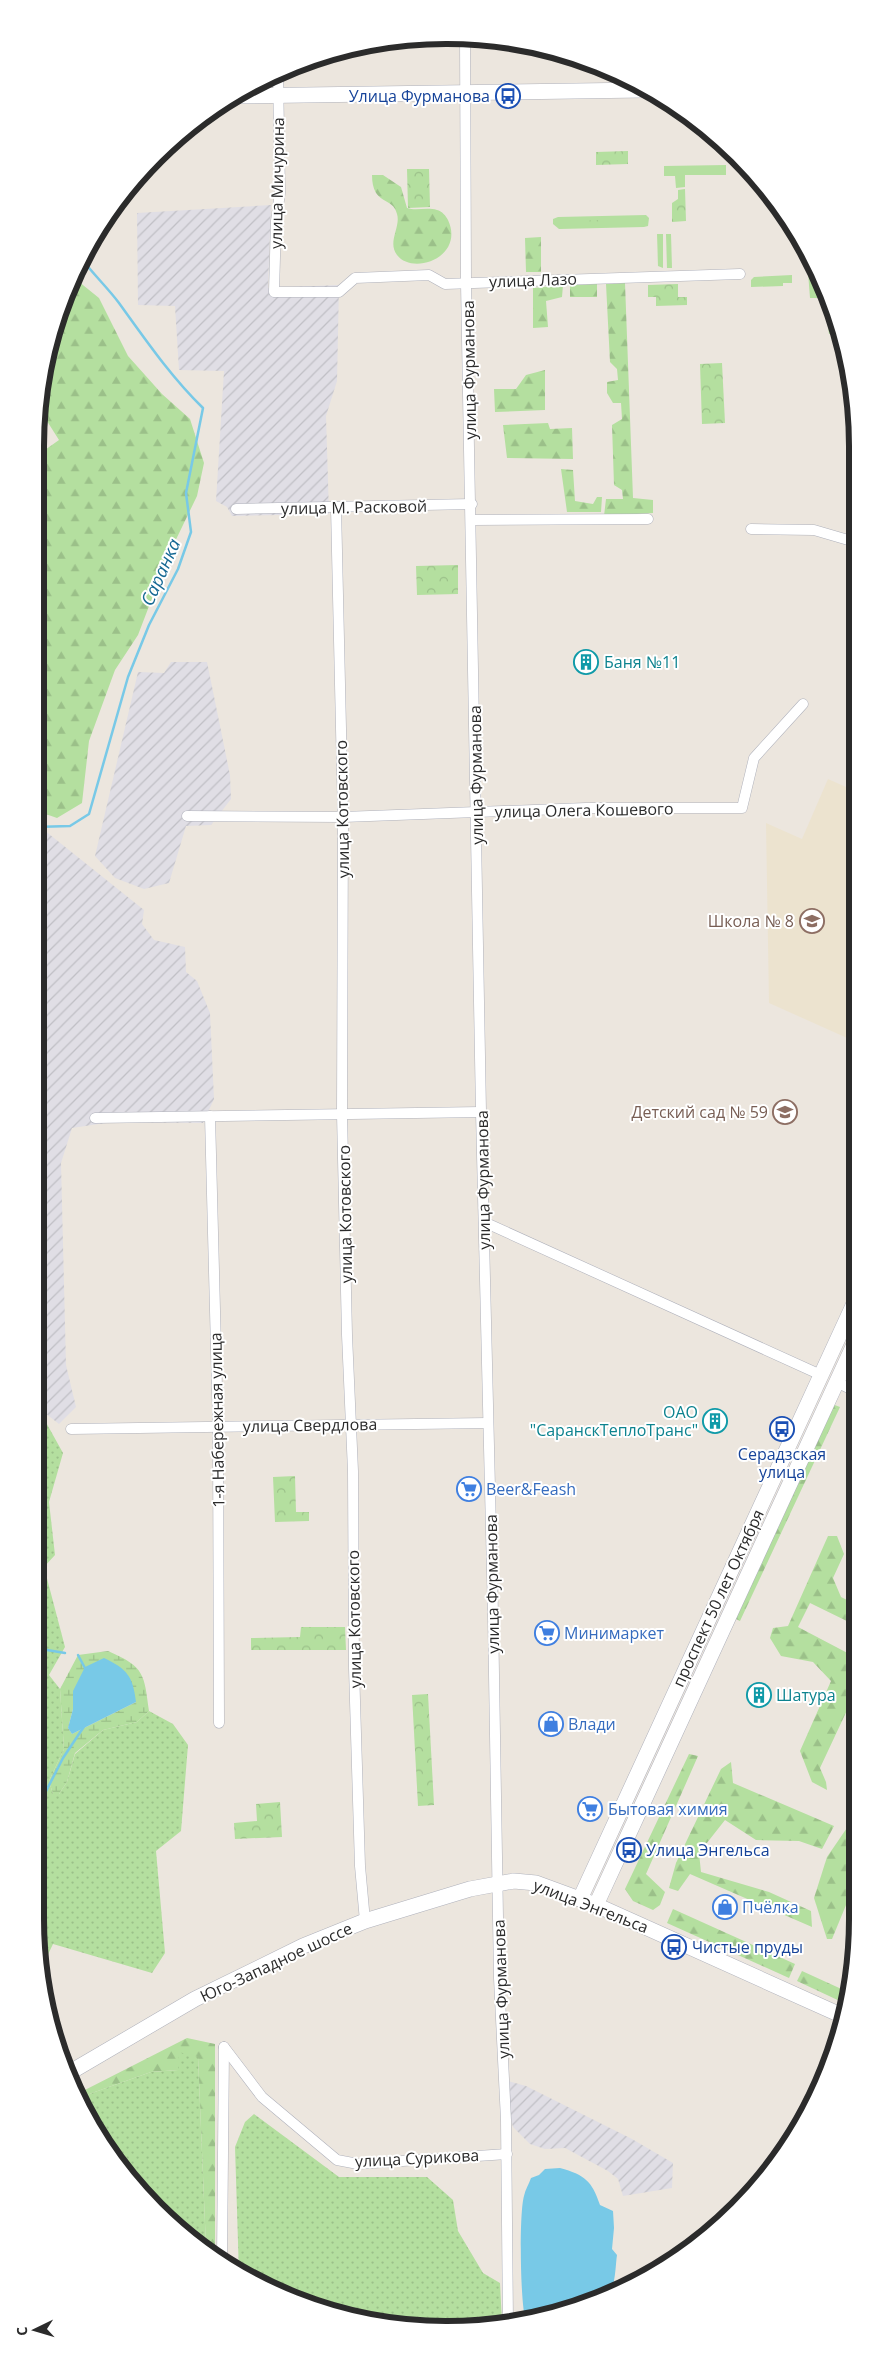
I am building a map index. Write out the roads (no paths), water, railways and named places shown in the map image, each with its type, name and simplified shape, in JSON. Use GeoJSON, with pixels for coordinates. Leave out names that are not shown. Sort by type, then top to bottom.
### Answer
{"type":"FeatureCollection","features":[{"type":"Feature","properties":{"kind":"main road"},"geometry":{"type":"LineString","coordinates":[[249,96],[634,90]]}},
{"type":"Feature","properties":{"kind":"main road","name":"проспект 50 лет Октября"},"geometry":{"type":"LineString","coordinates":[[580,1899],[849,1313]]}},
{"type":"Feature","properties":{"kind":"main road","name":"проспект 50 лет Октября"},"geometry":{"type":"LineString","coordinates":[[596,1905],[849,1355]]}},
{"type":"Feature","properties":{"kind":"main road"},"geometry":{"type":"LineString","coordinates":[[821,1375],[836,1382]]}},
{"type":"Feature","properties":{"kind":"main road","name":"улица Энгельса"},"geometry":{"type":"LineString","coordinates":[[498,1883],[530,1882],[596,1905],[838,2015]]}},
{"type":"Feature","properties":{"kind":"main road","name":"Юго-Западное шоссе"},"geometry":{"type":"LineString","coordinates":[[73,2070],[195,1999],[242,1975],[365,1921],[447,1896],[498,1883]]}},
{"type":"Feature","properties":{"kind":"street","name":"улица Фурманова"},"geometry":{"type":"LineString","coordinates":[[465,45],[466,283],[472,504],[481,1112],[499,1988],[506,2154],[508,2317]]}},
{"type":"Feature","properties":{"kind":"street","name":"улица Мичурина"},"geometry":{"type":"LineString","coordinates":[[274,292],[276,220],[280,193],[278,80]]}},
{"type":"Feature","properties":{"kind":"street","name":"улица Лазо"},"geometry":{"type":"LineString","coordinates":[[274,292],[339,292],[355,278],[429,275],[445,284],[740,274]]}},
{"type":"Feature","properties":{"kind":"street","name":"улица М. Расковой"},"geometry":{"type":"LineString","coordinates":[[236,509],[472,504]]}},
{"type":"Feature","properties":{"kind":"street","name":"улица Котовского"},"geometry":{"type":"LineString","coordinates":[[336,507],[343,817],[342,1114],[350,1423],[353,1471],[355,1719],[362,1899],[365,1921]]}},
{"type":"Feature","properties":{"kind":"street"},"geometry":{"type":"LineString","coordinates":[[472,520],[648,519]]}},
{"type":"Feature","properties":{"kind":"street"},"geometry":{"type":"LineString","coordinates":[[751,529],[814,530],[849,540]]}},
{"type":"Feature","properties":{"kind":"street","name":"улица Олега Кошевого"},"geometry":{"type":"LineString","coordinates":[[187,816],[343,817],[586,808],[742,808],[754,758],[803,704]]}},
{"type":"Feature","properties":{"kind":"street"},"geometry":{"type":"LineString","coordinates":[[95,1118],[481,1112]]}},
{"type":"Feature","properties":{"kind":"street","name":"1-я Набережная улица"},"geometry":{"type":"LineString","coordinates":[[210,1116],[218,1427],[219,1723]]}},
{"type":"Feature","properties":{"kind":"street"},"geometry":{"type":"LineString","coordinates":[[484,1222],[821,1375]]}},
{"type":"Feature","properties":{"kind":"street"},"geometry":{"type":"LineString","coordinates":[[836,1382],[849,1388]]}},
{"type":"Feature","properties":{"kind":"street","name":"улица Свердлова"},"geometry":{"type":"LineString","coordinates":[[71,1429],[350,1423],[488,1423]]}},
{"type":"Feature","properties":{"kind":"street","name":"улица Сурикова"},"geometry":{"type":"LineString","coordinates":[[222,2252],[224,2047],[262,2097],[337,2160],[358,2164],[506,2154]]}},
{"type":"Feature","properties":{"kind":"water"},"geometry":{"type":"Polygon","coordinates":[[[104,1658],[128,1674],[133,1686],[136,1702],[72,1734],[68,1728],[73,1709],[73,1691],[85,1667],[104,1658]]]}},
{"type":"Feature","properties":{"kind":"water"},"geometry":{"type":"Polygon","coordinates":[[[560,2168],[582,2176],[594,2190],[600,2205],[613,2211],[612,2249],[617,2255],[614,2279],[613,2286],[601,2291],[551,2308],[524,2314],[521,2259],[522,2206],[531,2178],[539,2175],[545,2169],[560,2168]]]}},
{"type":"Feature","properties":{"kind":"waterway","name":"Саранка"},"geometry":{"type":"LineString","coordinates":[[44,827],[70,826],[89,814],[128,677],[149,625],[178,569],[191,532],[186,493],[203,408],[169,371],[114,297],[87,265]]}},
{"type":"Feature","properties":{"kind":"waterway","name":"Саранка"},"geometry":{"type":"LineString","coordinates":[[44,1650],[65,1653]]}},
{"type":"Feature","properties":{"kind":"waterway","name":"Саранка"},"geometry":{"type":"LineString","coordinates":[[78,1655],[86,1670]]}},
{"type":"Feature","properties":{"kind":"waterway","name":"Саранка"},"geometry":{"type":"LineString","coordinates":[[44,1795],[63,1758],[85,1725]]}},
{"type":"Feature","properties":{"kind":"place","name":"Улица Фурманова"},"geometry":{"type":"Point","coordinates":[508,96]}},
{"type":"Feature","properties":{"kind":"place","name":"Баня №11"},"geometry":{"type":"Point","coordinates":[586,662]}},
{"type":"Feature","properties":{"kind":"place","name":"Школа № 8"},"geometry":{"type":"Point","coordinates":[812,921]}},
{"type":"Feature","properties":{"kind":"place","name":"Детский сад № 59"},"geometry":{"type":"Point","coordinates":[785,1112]}},
{"type":"Feature","properties":{"kind":"place","name":"ОАО \"СаранскТеплоТранс\""},"geometry":{"type":"Point","coordinates":[715,1421]}},
{"type":"Feature","properties":{"kind":"place","name":"Серадзская улица"},"geometry":{"type":"Point","coordinates":[782,1429]}},
{"type":"Feature","properties":{"kind":"place","name":"Beer&Feash"},"geometry":{"type":"Point","coordinates":[469,1489]}},
{"type":"Feature","properties":{"kind":"place","name":"Минимаркет"},"geometry":{"type":"Point","coordinates":[547,1633]}},
{"type":"Feature","properties":{"kind":"place","name":"Шатура"},"geometry":{"type":"Point","coordinates":[759,1695]}},
{"type":"Feature","properties":{"kind":"place","name":"Влади"},"geometry":{"type":"Point","coordinates":[551,1724]}},
{"type":"Feature","properties":{"kind":"place","name":"Бытовая химия"},"geometry":{"type":"Point","coordinates":[590,1809]}},
{"type":"Feature","properties":{"kind":"place","name":"Улица Энгельса"},"geometry":{"type":"Point","coordinates":[629,1850]}},
{"type":"Feature","properties":{"kind":"place","name":"Пчёлка"},"geometry":{"type":"Point","coordinates":[725,1907]}},
{"type":"Feature","properties":{"kind":"place","name":"Чистые пруды"},"geometry":{"type":"Point","coordinates":[674,1947]}}]}
